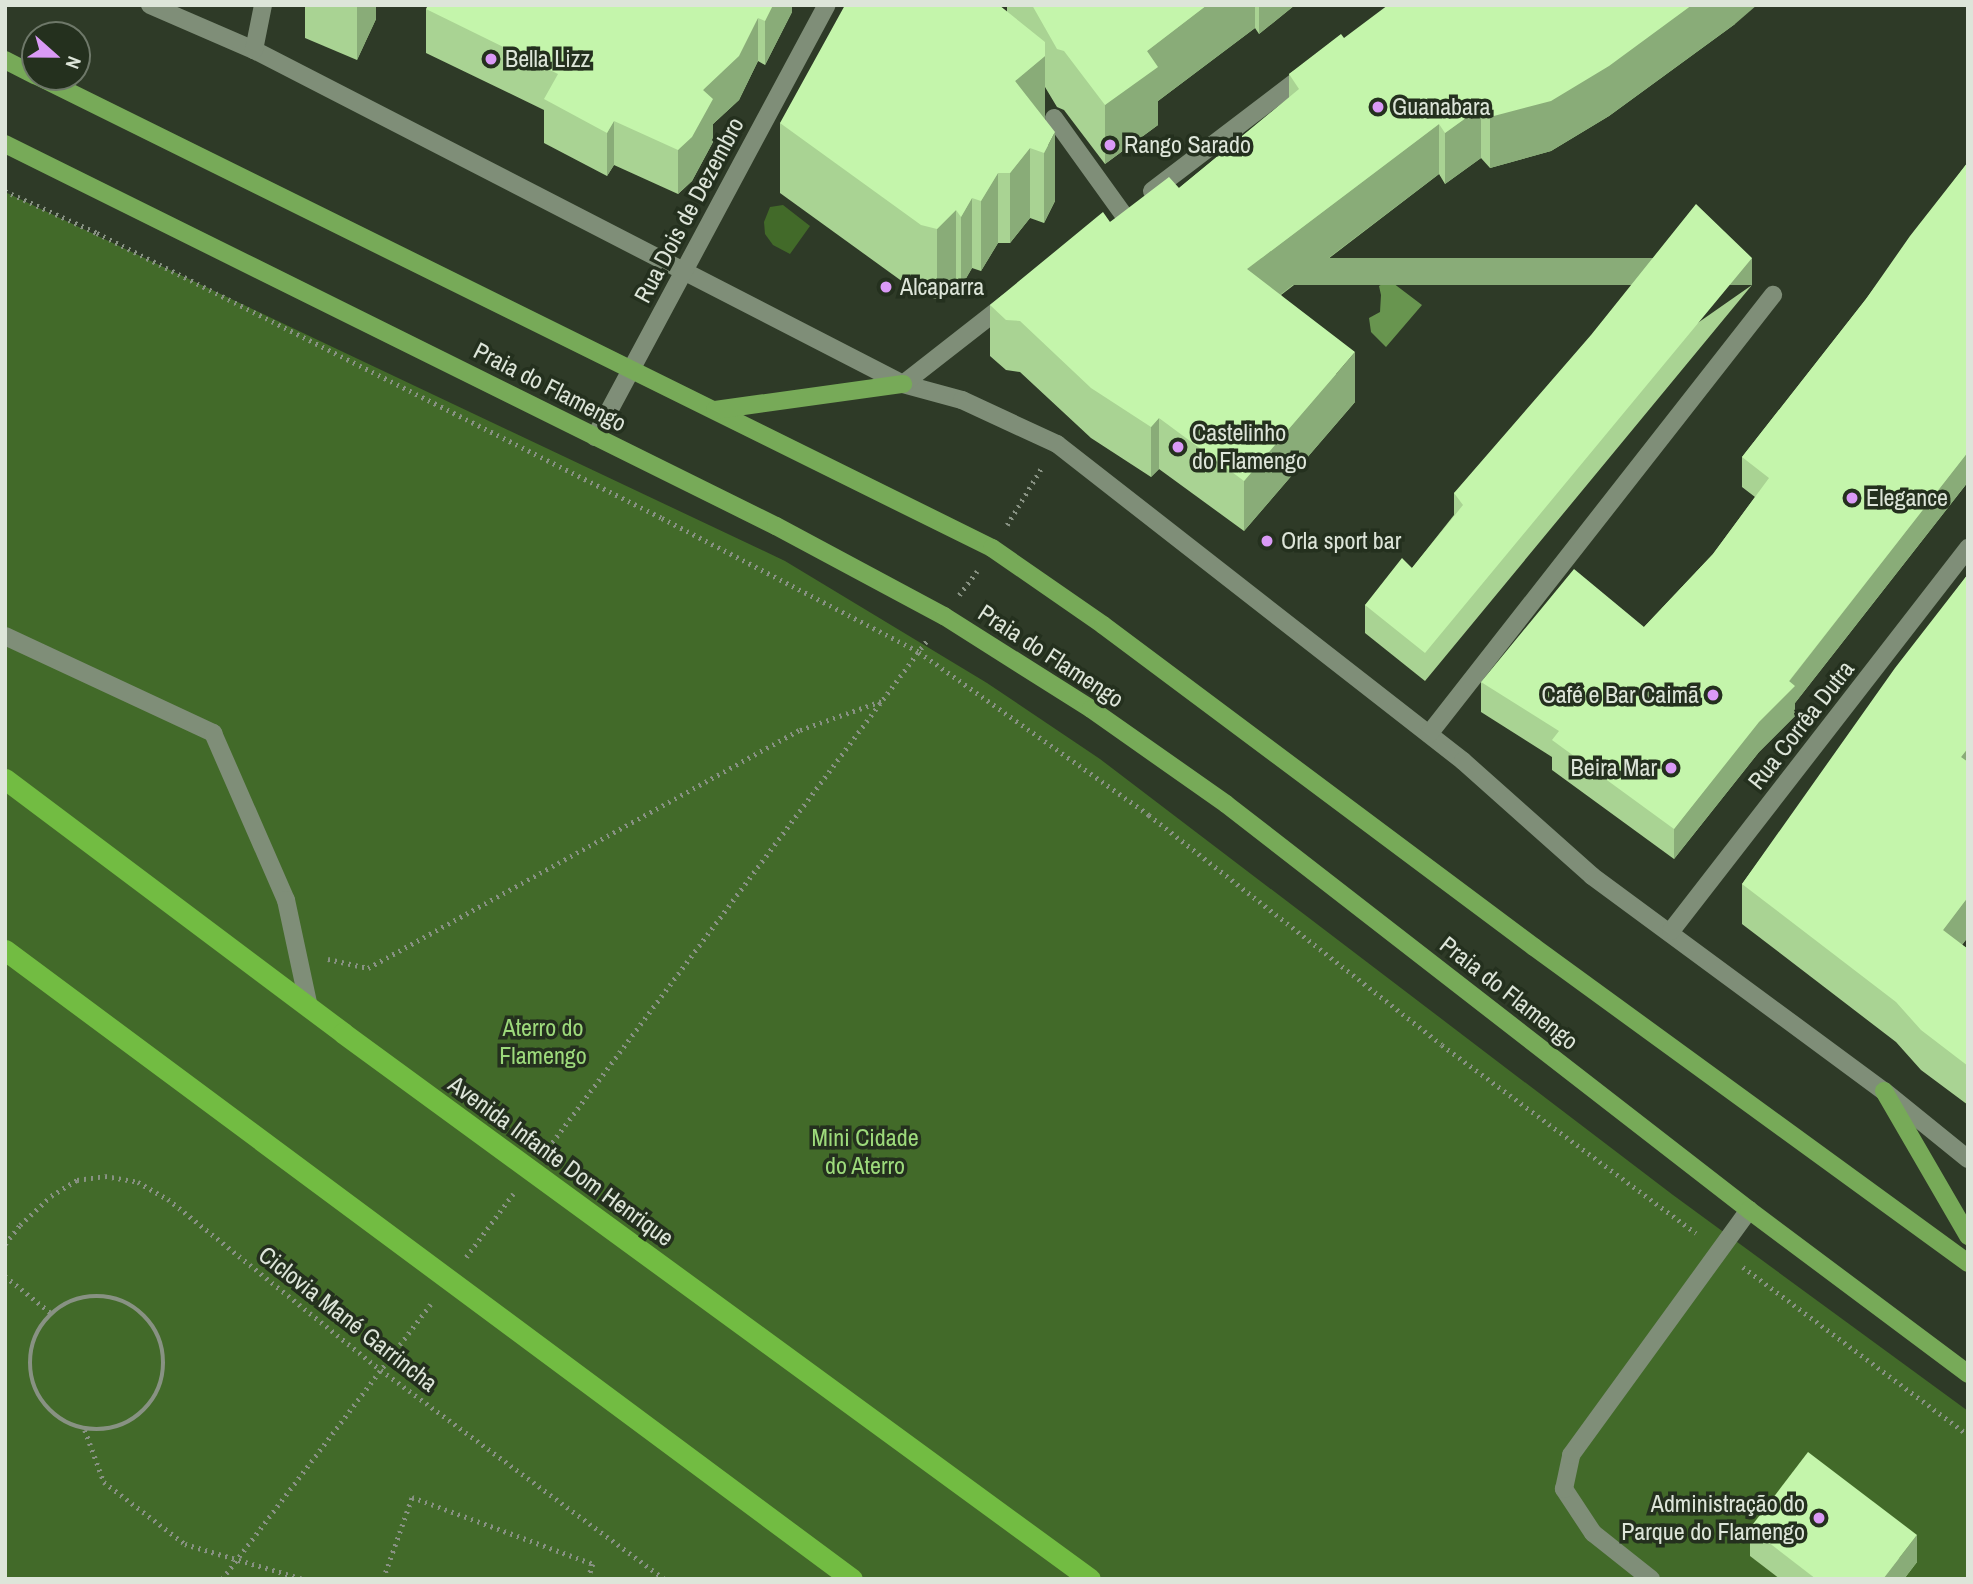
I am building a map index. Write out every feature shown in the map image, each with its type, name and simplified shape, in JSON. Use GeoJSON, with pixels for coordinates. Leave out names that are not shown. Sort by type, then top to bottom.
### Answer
{"type":"FeatureCollection","features":[{"type":"Feature","properties":{"kind":"highway","name":"Avenida Infante Dom Henrique"},"geometry":{"type":"LineString","coordinates":[[5,779],[672,1275],[1090,1579]]}},
{"type":"Feature","properties":{"kind":"highway"},"geometry":{"type":"LineString","coordinates":[[5,950],[852,1579]]}},
{"type":"Feature","properties":{"kind":"main road","name":"Praia do Flamengo"},"geometry":{"type":"LineString","coordinates":[[5,60],[21,68]]}},
{"type":"Feature","properties":{"kind":"main road","name":"Praia do Flamengo"},"geometry":{"type":"LineString","coordinates":[[67,91],[992,548],[1104,625],[1534,947],[1968,1263]]}},
{"type":"Feature","properties":{"kind":"main road","name":"Praia do Flamengo"},"geometry":{"type":"LineString","coordinates":[[5,144],[776,526],[944,616],[1091,709],[1227,804],[1749,1210],[1968,1374]]}},
{"type":"Feature","properties":{"kind":"main road"},"geometry":{"type":"LineString","coordinates":[[715,410],[903,384]]}},
{"type":"Feature","properties":{"kind":"main road"},"geometry":{"type":"LineString","coordinates":[[1884,1091],[1968,1236]]}},
{"type":"Feature","properties":{"kind":"street"},"geometry":{"type":"LineString","coordinates":[[150,5],[254,50],[903,384],[962,400],[1057,444],[1429,734],[1592,876],[1671,931],[1884,1091],[1968,1159]]}},
{"type":"Feature","properties":{"kind":"street"},"geometry":{"type":"LineString","coordinates":[[254,50],[263,5]]}},
{"type":"Feature","properties":{"kind":"street","name":"Rua Dois de Dezembro"},"geometry":{"type":"LineString","coordinates":[[595,437],[827,5]]}},
{"type":"Feature","properties":{"kind":"street"},"geometry":{"type":"LineString","coordinates":[[1054,118],[1117,218],[1318,64]]}},
{"type":"Feature","properties":{"kind":"street"},"geometry":{"type":"LineString","coordinates":[[903,384],[1024,290]]}},
{"type":"Feature","properties":{"kind":"street"},"geometry":{"type":"LineString","coordinates":[[1429,734],[1773,295]]}},
{"type":"Feature","properties":{"kind":"street","name":"Rua Corrêa Dutra"},"geometry":{"type":"LineString","coordinates":[[1671,931],[1968,548]]}},
{"type":"Feature","properties":{"kind":"street"},"geometry":{"type":"LineString","coordinates":[[5,636],[214,733],[286,900],[309,1007]]}},
{"type":"Feature","properties":{"kind":"street"},"geometry":{"type":"LineString","coordinates":[[1651,1579],[1592,1534],[1564,1489],[1571,1455],[1749,1210]]}},
{"type":"Feature","properties":{"kind":"path"},"geometry":{"type":"LineString","coordinates":[[5,191],[97,233],[662,518],[919,652],[1149,815],[1431,1037],[1968,1435]]}},
{"type":"Feature","properties":{"kind":"path"},"geometry":{"type":"LineString","coordinates":[[645,1017],[944,616]]}},
{"type":"Feature","properties":{"kind":"path"},"geometry":{"type":"LineString","coordinates":[[297,952],[368,968],[800,730],[882,700]]}},
{"type":"Feature","properties":{"kind":"path","name":"Ciclovia Mané Garrincha"},"geometry":{"type":"LineString","coordinates":[[5,1244],[20,1225],[51,1196],[77,1180],[105,1176],[138,1182],[169,1199],[381,1370],[664,1579]]}},
{"type":"Feature","properties":{"kind":"path"},"geometry":{"type":"LineString","coordinates":[[5,1276],[51,1313]]}},
{"type":"Feature","properties":{"kind":"path"},"geometry":{"type":"LineString","coordinates":[[89,1295],[110,1296],[129,1303],[146,1316],[158,1333],[164,1353],[163,1374],[156,1395],[144,1412],[126,1423],[106,1430],[85,1430],[65,1423],[48,1410],[36,1392],[29,1371],[30,1350],[37,1330],[51,1313],[69,1301],[89,1295]]}},
{"type":"Feature","properties":{"kind":"path"},"geometry":{"type":"LineString","coordinates":[[222,1579],[399,1347]]}},
{"type":"Feature","properties":{"kind":"path"},"geometry":{"type":"LineString","coordinates":[[85,1430],[104,1482],[185,1544],[303,1579]]}},
{"type":"Feature","properties":{"kind":"path"},"geometry":{"type":"LineString","coordinates":[[383,1579],[412,1497],[593,1564],[588,1579]]}},
{"type":"Feature","properties":{"kind":"green space","name":"Aterro do Flamengo"},"geometry":{"type":"Polygon","coordinates":[[[5,192],[785,561],[987,683],[1100,759],[1673,1195],[1968,1411],[1968,1579],[5,1579],[5,192]]]}},
{"type":"Feature","properties":{"kind":"green space"},"geometry":{"type":"Polygon","coordinates":[[[783,205],[810,226],[790,254],[773,245],[765,234],[764,222],[770,207],[783,205]]]}},
{"type":"Feature","properties":{"kind":"shaded area"},"geometry":{"type":"Polygon","coordinates":[[[1389,280],[1422,305],[1386,347],[1371,332],[1369,318],[1380,312],[1379,286],[1389,280]]]}},
{"type":"Feature","properties":{"kind":"building"},"geometry":{"type":"Polygon","coordinates":[[[428,5],[773,5],[765,21],[758,18],[739,56],[703,90],[713,99],[692,137],[678,150],[614,121],[607,133],[544,99],[558,74],[426,9],[428,5]]]}},
{"type":"Feature","properties":{"kind":"building"},"geometry":{"type":"Polygon","coordinates":[[[845,5],[999,5],[1045,42],[1045,56],[1015,81],[1055,132],[1044,153],[1030,148],[1010,173],[998,173],[981,201],[972,198],[961,217],[956,210],[937,229],[921,225],[780,123],[845,5]]]}},
{"type":"Feature","properties":{"kind":"building"},"geometry":{"type":"Polygon","coordinates":[[[1032,5],[1207,5],[1147,51],[1158,67],[1105,105],[1064,51],[1057,49],[1032,5]]]}},
{"type":"Feature","properties":{"kind":"building"},"geometry":{"type":"Polygon","coordinates":[[[1388,5],[1692,5],[1609,66],[1551,101],[1490,117],[1481,107],[1445,133],[1439,124],[1247,269],[1355,352],[1244,481],[1159,418],[1151,427],[1091,388],[1020,321],[1006,320],[990,305],[1103,212],[1110,222],[1169,177],[1179,188],[1299,89],[1289,74],[1341,34],[1344,38],[1388,5]]]}},
{"type":"Feature","properties":{"kind":"building"},"geometry":{"type":"Polygon","coordinates":[[[1968,162],[1968,452],[1789,681],[1795,686],[1759,722],[1674,829],[1552,740],[1559,731],[1481,682],[1574,569],[1644,627],[1713,554],[1769,478],[1742,457],[1866,299],[1910,236],[1968,162]]]}},
{"type":"Feature","properties":{"kind":"building"},"geometry":{"type":"Polygon","coordinates":[[[1696,204],[1752,258],[1425,653],[1365,605],[1402,558],[1412,568],[1463,505],[1454,493],[1591,335],[1696,204]]]}},
{"type":"Feature","properties":{"kind":"building"},"geometry":{"type":"Polygon","coordinates":[[[1968,574],[1968,748],[1961,757],[1968,762],[1968,897],[1943,930],[1968,949],[1968,1066],[1921,1030],[1896,1002],[1742,884],[1895,668],[1968,574]]]}},
{"type":"Feature","properties":{"kind":"building","name":"Administração do Parque do Flamengo"},"geometry":{"type":"Polygon","coordinates":[[[1808,1452],[1917,1535],[1883,1579],[1816,1579],[1750,1528],[1808,1452]]]}},
{"type":"Feature","properties":{"kind":"place","name":"Bella Lizz"},"geometry":{"type":"Point","coordinates":[491,59]}},
{"type":"Feature","properties":{"kind":"place","name":"Guanabara"},"geometry":{"type":"Point","coordinates":[1378,107]}},
{"type":"Feature","properties":{"kind":"place","name":"Rango Sarado"},"geometry":{"type":"Point","coordinates":[1110,145]}},
{"type":"Feature","properties":{"kind":"place","name":"Alcaparra"},"geometry":{"type":"Point","coordinates":[886,287]}},
{"type":"Feature","properties":{"kind":"place","name":"Castelinho do Flamengo"},"geometry":{"type":"Point","coordinates":[1178,447]}},
{"type":"Feature","properties":{"kind":"place","name":"Elegance"},"geometry":{"type":"Point","coordinates":[1852,498]}},
{"type":"Feature","properties":{"kind":"place","name":"Orla sport bar"},"geometry":{"type":"Point","coordinates":[1267,541]}},
{"type":"Feature","properties":{"kind":"place","name":"Café e Bar Caimã"},"geometry":{"type":"Point","coordinates":[1713,695]}},
{"type":"Feature","properties":{"kind":"place","name":"Beira Mar"},"geometry":{"type":"Point","coordinates":[1671,768]}},
{"type":"Feature","properties":{"kind":"place","name":"Administração do Parque do Flamengo"},"geometry":{"type":"Point","coordinates":[1819,1518]}},
{"type":"Feature","properties":{"kind":"park label","name":"Mini Cidade do Aterro"},"geometry":{"type":"Point","coordinates":[865,1152]}}]}
